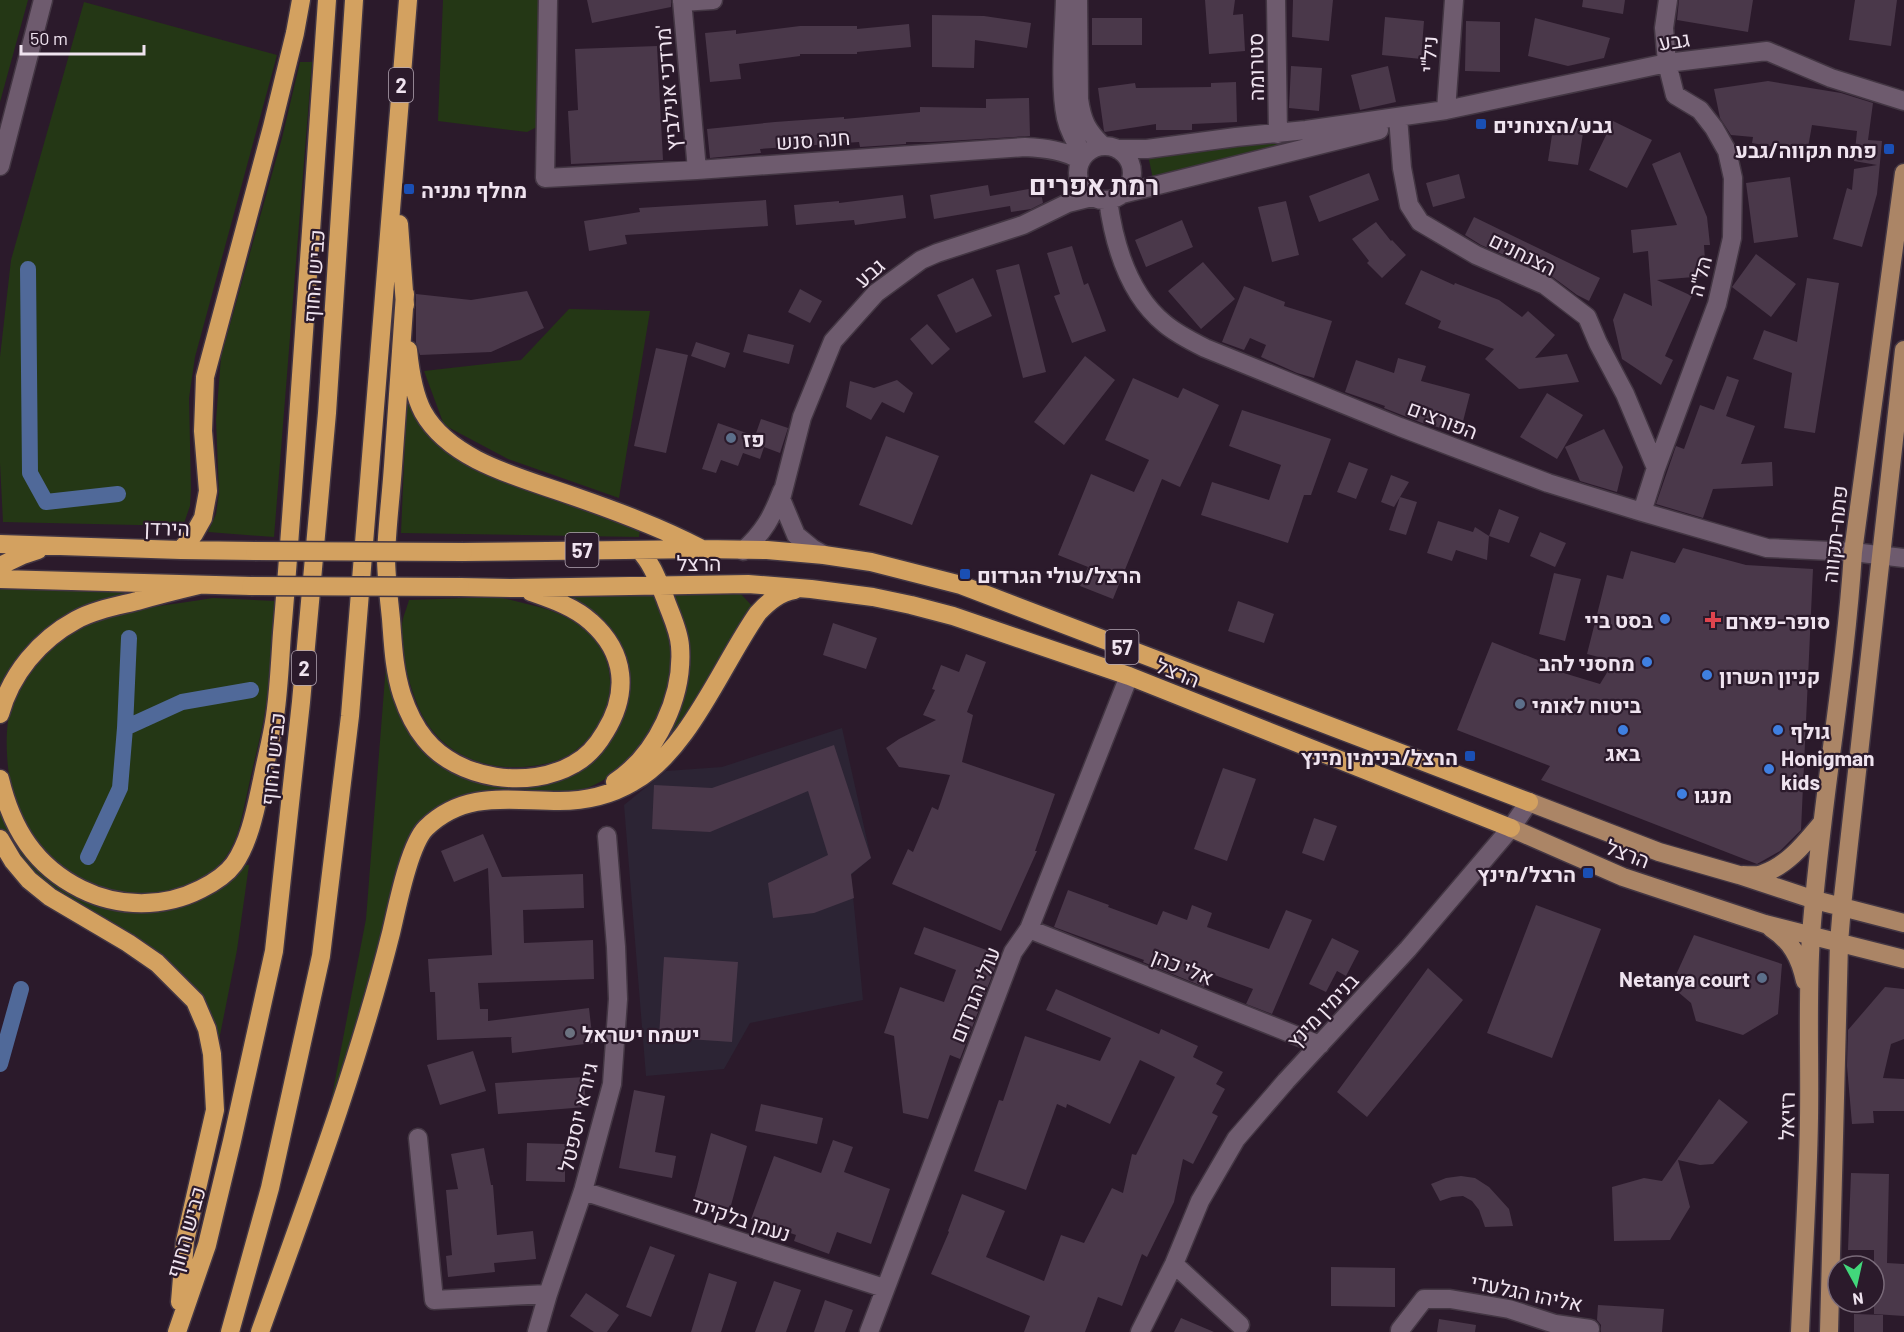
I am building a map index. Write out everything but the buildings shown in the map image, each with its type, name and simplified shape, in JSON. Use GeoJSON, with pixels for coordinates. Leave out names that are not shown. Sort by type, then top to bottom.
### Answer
{"type":"FeatureCollection","features":[{"type":"Feature","properties":{"kind":"highway"},"geometry":{"type":"LineString","coordinates":[[181,550],[203,518],[208,491],[203,431],[205,377],[272,127],[301,0]]}},
{"type":"Feature","properties":{"kind":"highway"},"geometry":{"type":"LineString","coordinates":[[0,779],[13,822],[36,853],[65,881],[88,893],[116,902],[141,904],[168,902],[191,894],[214,882],[233,865],[246,840],[258,798],[275,715],[290,535],[327,0]]}},
{"type":"Feature","properties":{"kind":"highway","name":"כביש החוף"},"geometry":{"type":"LineString","coordinates":[[178,1328],[207,1245],[274,951],[301,702],[326,424],[354,0]]}},
{"type":"Feature","properties":{"kind":"highway","name":"2"},"geometry":{"type":"LineString","coordinates":[[230,1332],[270,1188],[321,956],[350,716],[408,0]]}},
{"type":"Feature","properties":{"kind":"highway"},"geometry":{"type":"LineString","coordinates":[[395,170],[409,354],[416,391],[423,412],[435,429],[472,457],[505,472],[651,525],[702,549]]}},
{"type":"Feature","properties":{"kind":"highway"},"geometry":{"type":"LineString","coordinates":[[405,294],[386,558],[394,664],[402,695],[412,718],[425,739],[441,754],[460,767],[484,774],[524,778],[559,772],[587,754],[602,738],[617,708],[621,678],[613,648],[590,620],[553,600],[511,588]]}},
{"type":"Feature","properties":{"kind":"highway","name":"הירדן"},"geometry":{"type":"LineString","coordinates":[[0,544],[333,552]]}},
{"type":"Feature","properties":{"kind":"highway"},"geometry":{"type":"LineString","coordinates":[[0,566],[22,555],[55,546]]}},
{"type":"Feature","properties":{"kind":"highway"},"geometry":{"type":"LineString","coordinates":[[579,800],[599,793],[634,766],[660,730],[678,686],[680,644],[660,585],[645,556],[639,550]]}},
{"type":"Feature","properties":{"kind":"highway","name":"הרצל"},"geometry":{"type":"LineString","coordinates":[[333,552],[767,550],[871,562],[961,585],[1529,802]]}},
{"type":"Feature","properties":{"kind":"highway","name":"57"},"geometry":{"type":"LineString","coordinates":[[0,579],[199,585]]}},
{"type":"Feature","properties":{"kind":"highway","name":"הרצל"},"geometry":{"type":"LineString","coordinates":[[199,585],[511,588],[748,584],[873,597],[953,616],[1129,676],[1511,828]]}},
{"type":"Feature","properties":{"kind":"highway"},"geometry":{"type":"LineString","coordinates":[[0,714],[4,698],[18,672],[31,655],[76,620],[121,605],[199,585]]}},
{"type":"Feature","properties":{"kind":"highway"},"geometry":{"type":"LineString","coordinates":[[260,1332],[340,1104],[369,1015],[403,881],[417,843],[424,831],[437,818],[456,807],[475,802],[502,798],[579,800],[606,794],[633,782],[651,770],[683,733],[758,613],[766,604],[781,594],[811,589]]}},
{"type":"Feature","properties":{"kind":"highway"},"geometry":{"type":"LineString","coordinates":[[0,841],[28,880],[50,897],[157,963],[195,1001],[207,1029],[212,1054],[215,1110],[185,1241],[178,1328]]}},
{"type":"Feature","properties":{"kind":"main road","name":"פתח-תקווה"},"geometry":{"type":"LineString","coordinates":[[1815,900],[1821,824],[1850,594],[1853,552],[1904,173]]}},
{"type":"Feature","properties":{"kind":"main road"},"geometry":{"type":"LineString","coordinates":[[1829,1332],[1839,943],[1904,350]]}},
{"type":"Feature","properties":{"kind":"main road","name":"הרצל"},"geometry":{"type":"LineString","coordinates":[[1529,802],[1659,852],[1815,900],[1904,923]]}},
{"type":"Feature","properties":{"kind":"main road"},"geometry":{"type":"LineString","coordinates":[[1739,875],[1762,874],[1786,861],[1803,846],[1821,824]]}},
{"type":"Feature","properties":{"kind":"main road","name":"הרצל"},"geometry":{"type":"LineString","coordinates":[[1511,828],[1623,877],[1765,924],[1904,959]]}},
{"type":"Feature","properties":{"kind":"main road","name":"רזיאל"},"geometry":{"type":"LineString","coordinates":[[1800,1332],[1809,1119],[1808,997],[1815,900]]}},
{"type":"Feature","properties":{"kind":"main road"},"geometry":{"type":"LineString","coordinates":[[1765,924],[1782,935],[1793,946],[1801,963],[1808,997]]}},
{"type":"Feature","properties":{"kind":"main road"},"geometry":{"type":"LineString","coordinates":[[1838,978],[1847,960],[1855,953],[1869,951]]}},
{"type":"Feature","properties":{"kind":"street"},"geometry":{"type":"LineString","coordinates":[[0,166],[44,0]]}},
{"type":"Feature","properties":{"kind":"street","name":"חנה סנש"},"geometry":{"type":"LineString","coordinates":[[548,0],[545,178],[697,170],[1025,147],[1083,159]]}},
{"type":"Feature","properties":{"kind":"street"},"geometry":{"type":"LineString","coordinates":[[682,1],[713,0]]}},
{"type":"Feature","properties":{"kind":"street"},"geometry":{"type":"LineString","coordinates":[[1065,0],[1063,67],[1065,117],[1083,159]]}},
{"type":"Feature","properties":{"kind":"street"},"geometry":{"type":"LineString","coordinates":[[1078,0],[1079,99],[1084,124],[1091,135],[1124,154],[1130,161],[1132,170],[1128,188],[1107,197],[1085,191],[1078,174],[1083,159],[1089,151],[1110,147]]}},
{"type":"Feature","properties":{"kind":"street","name":"סטרומה"},"geometry":{"type":"LineString","coordinates":[[1276,0],[1278,134]]}},
{"type":"Feature","properties":{"kind":"street","name":"ניל\"י"},"geometry":{"type":"LineString","coordinates":[[1446,111],[1454,0]]}},
{"type":"Feature","properties":{"kind":"street","name":"הל\"ה"},"geometry":{"type":"LineString","coordinates":[[1642,512],[1717,304],[1732,238],[1732,178],[1727,151],[1700,110],[1675,95],[1667,63],[1664,28],[1668,0]]}},
{"type":"Feature","properties":{"kind":"street","name":"מרדכי אנילביץ'"},"geometry":{"type":"LineString","coordinates":[[682,1],[697,170]]}},
{"type":"Feature","properties":{"kind":"street","name":"גבע"},"geometry":{"type":"LineString","coordinates":[[824,555],[796,535],[781,499],[802,417],[833,341],[876,293],[921,260],[1023,225],[1080,198],[1107,197],[1398,121],[1667,63],[1767,51],[1831,78],[1904,100]]}},
{"type":"Feature","properties":{"kind":"street","name":"גבע"},"geometry":{"type":"LineString","coordinates":[[1110,147],[1147,149],[1398,121]]}},
{"type":"Feature","properties":{"kind":"street","name":"הצנחנים"},"geometry":{"type":"LineString","coordinates":[[1398,121],[1402,168],[1409,205],[1420,222],[1476,255],[1545,285],[1587,317],[1598,343],[1626,394],[1656,468]]}},
{"type":"Feature","properties":{"kind":"street","name":"הפורצים"},"geometry":{"type":"LineString","coordinates":[[1107,197],[1114,234],[1131,279],[1144,300],[1165,324],[1205,348],[1548,483],[1642,512],[1767,548],[1853,552],[1904,558]]}},
{"type":"Feature","properties":{"kind":"street","name":"גבע"},"geometry":{"type":"LineString","coordinates":[[743,551],[758,538],[768,524],[783,490]]}},
{"type":"Feature","properties":{"kind":"street","name":"עולי הגרדום"},"geometry":{"type":"LineString","coordinates":[[869,1332],[1013,952],[1029,929],[1129,676]]}},
{"type":"Feature","properties":{"kind":"street","name":"בנימין מינץ"},"geometry":{"type":"LineString","coordinates":[[1140,1332],[1174,1264],[1200,1202],[1236,1139],[1408,949],[1511,828],[1529,802]]}},
{"type":"Feature","properties":{"kind":"street","name":"גיורא יוספטל"},"geometry":{"type":"LineString","coordinates":[[537,1332],[583,1191],[612,1084],[618,999],[607,836]]}},
{"type":"Feature","properties":{"kind":"street","name":"אלי כהן"},"geometry":{"type":"LineString","coordinates":[[1029,929],[1320,1045]]}},
{"type":"Feature","properties":{"kind":"street"},"geometry":{"type":"LineString","coordinates":[[418,1138],[434,1300],[548,1294]]}},
{"type":"Feature","properties":{"kind":"street","name":"נעמן בלקינד"},"geometry":{"type":"LineString","coordinates":[[583,1191],[884,1288]]}},
{"type":"Feature","properties":{"kind":"street"},"geometry":{"type":"LineString","coordinates":[[1174,1264],[1240,1325]]}},
{"type":"Feature","properties":{"kind":"street","name":"אליהו הגלעדי"},"geometry":{"type":"LineString","coordinates":[[1400,1332],[1424,1299],[1449,1299],[1509,1309],[1555,1324],[1590,1329]]}},
{"type":"Feature","properties":{"kind":"shaded area"},"geometry":{"type":"Polygon","coordinates":[[[842,728],[871,858],[851,875],[863,1000],[750,1023],[724,1069],[646,1076],[624,805],[666,771],[722,767],[842,728]]]}},
{"type":"Feature","properties":{"kind":"green space"},"geometry":{"type":"Polygon","coordinates":[[[0,0],[28,0],[0,102],[0,0]]]}},
{"type":"Feature","properties":{"kind":"green space"},"geometry":{"type":"Polygon","coordinates":[[[443,0],[555,0],[551,120],[527,132],[438,121],[443,0]]]}},
{"type":"Feature","properties":{"kind":"green space"},"geometry":{"type":"Polygon","coordinates":[[[84,2],[277,55],[195,357],[189,398],[190,506],[183,526],[3,522],[0,463],[0,357],[11,260],[84,2]]]}},
{"type":"Feature","properties":{"kind":"green space"},"geometry":{"type":"Polygon","coordinates":[[[300,62],[312,62],[274,537],[208,532],[216,514],[219,493],[216,420],[221,357],[282,138],[300,62]]]}},
{"type":"Feature","properties":{"kind":"green space"},"geometry":{"type":"Polygon","coordinates":[[[1316,139],[1153,179],[1148,155],[1196,148],[1316,139]]]}},
{"type":"Feature","properties":{"kind":"green space"},"geometry":{"type":"Polygon","coordinates":[[[569,309],[650,311],[619,498],[508,459],[444,425],[424,371],[521,360],[569,309]]]}},
{"type":"Feature","properties":{"kind":"green space"},"geometry":{"type":"Polygon","coordinates":[[[407,394],[414,416],[428,435],[444,450],[467,465],[501,481],[640,530],[639,537],[401,533],[407,394]]]}},
{"type":"Feature","properties":{"kind":"green space"},"geometry":{"type":"Polygon","coordinates":[[[0,585],[148,589],[74,617],[0,699],[0,585]]]}},
{"type":"Feature","properties":{"kind":"green space"},"geometry":{"type":"Polygon","coordinates":[[[668,590],[739,592],[754,608],[678,729],[646,765],[682,702],[689,660],[685,625],[668,590]]]}},
{"type":"Feature","properties":{"kind":"green space"},"geometry":{"type":"Polygon","coordinates":[[[543,591],[651,593],[663,617],[670,643],[670,670],[665,697],[651,726],[631,756],[605,779],[590,787],[566,792],[511,789],[467,794],[434,809],[417,824],[408,840],[398,868],[367,984],[331,1101],[366,919],[386,665],[394,698],[436,761],[457,774],[482,783],[507,786],[608,743],[625,711],[629,691],[627,663],[620,644],[595,614],[543,591]]]}},
{"type":"Feature","properties":{"kind":"green space"},"geometry":{"type":"Polygon","coordinates":[[[499,597],[544,608],[575,622],[597,643],[606,659],[610,676],[610,693],[598,726],[572,753],[558,760],[515,767],[497,766],[465,756],[437,736],[426,722],[414,696],[402,646],[402,623],[409,600],[499,597]]]}},
{"type":"Feature","properties":{"kind":"green space"},"geometry":{"type":"Polygon","coordinates":[[[213,598],[276,601],[264,718],[242,818],[234,843],[225,858],[211,872],[194,883],[174,890],[134,893],[94,884],[59,864],[31,834],[21,816],[9,778],[7,727],[13,701],[25,679],[40,659],[59,642],[80,629],[94,622],[127,612],[213,598]]]}},
{"type":"Feature","properties":{"kind":"green space"},"geometry":{"type":"Polygon","coordinates":[[[0,795],[46,869],[141,908],[239,865],[249,865],[237,950],[218,1045],[199,998],[32,876],[0,828],[0,795]]]}},
{"type":"Feature","properties":{"kind":"waterway"},"geometry":{"type":"LineString","coordinates":[[28,269],[30,473],[46,502],[118,494]]}},
{"type":"Feature","properties":{"kind":"waterway"},"geometry":{"type":"LineString","coordinates":[[125,728],[129,638]]}},
{"type":"Feature","properties":{"kind":"waterway"},"geometry":{"type":"LineString","coordinates":[[88,857],[120,788],[125,728],[182,702],[251,690]]}},
{"type":"Feature","properties":{"kind":"waterway"},"geometry":{"type":"LineString","coordinates":[[0,1064],[21,989]]}},
{"type":"Feature","properties":{"kind":"place","name":"גבע/הצנחנים"},"geometry":{"type":"Point","coordinates":[1481,124]}},
{"type":"Feature","properties":{"kind":"place","name":"פתח תקווה/גבע"},"geometry":{"type":"Point","coordinates":[1889,149]}},
{"type":"Feature","properties":{"kind":"place","name":"מחלף נתניה"},"geometry":{"type":"Point","coordinates":[409,189]}},
{"type":"Feature","properties":{"kind":"place","name":"פז"},"geometry":{"type":"Point","coordinates":[731,438]}},
{"type":"Feature","properties":{"kind":"place","name":"הרצל/עולי הגרדום"},"geometry":{"type":"Point","coordinates":[965,574]}},
{"type":"Feature","properties":{"kind":"place","name":"בסט ביי"},"geometry":{"type":"Point","coordinates":[1665,619]}},
{"type":"Feature","properties":{"kind":"place","name":"סופר-פארם"},"geometry":{"type":"Point","coordinates":[1713,620]}},
{"type":"Feature","properties":{"kind":"place","name":"מחסני להב"},"geometry":{"type":"Point","coordinates":[1647,662]}},
{"type":"Feature","properties":{"kind":"place","name":"קניון השרון"},"geometry":{"type":"Point","coordinates":[1707,675]}},
{"type":"Feature","properties":{"kind":"place","name":"ביטוח לאומי"},"geometry":{"type":"Point","coordinates":[1520,704]}},
{"type":"Feature","properties":{"kind":"place","name":"באג"},"geometry":{"type":"Point","coordinates":[1623,730]}},
{"type":"Feature","properties":{"kind":"place","name":"גולף"},"geometry":{"type":"Point","coordinates":[1778,730]}},
{"type":"Feature","properties":{"kind":"place","name":"הרצל/בנימין מינץ"},"geometry":{"type":"Point","coordinates":[1470,756]}},
{"type":"Feature","properties":{"kind":"place","name":"Honigman kids"},"geometry":{"type":"Point","coordinates":[1769,769]}},
{"type":"Feature","properties":{"kind":"place","name":"מנגו"},"geometry":{"type":"Point","coordinates":[1682,794]}},
{"type":"Feature","properties":{"kind":"place","name":"הרצל/מינץ"},"geometry":{"type":"Point","coordinates":[1588,873]}},
{"type":"Feature","properties":{"kind":"place","name":"Netanya court"},"geometry":{"type":"Point","coordinates":[1762,978]}},
{"type":"Feature","properties":{"kind":"place","name":"ישמח ישראל"},"geometry":{"type":"Point","coordinates":[570,1033]}},
{"type":"Feature","properties":{"kind":"district","name":"רמת אפרים"},"geometry":{"type":"Point","coordinates":[1094,184]}}]}
